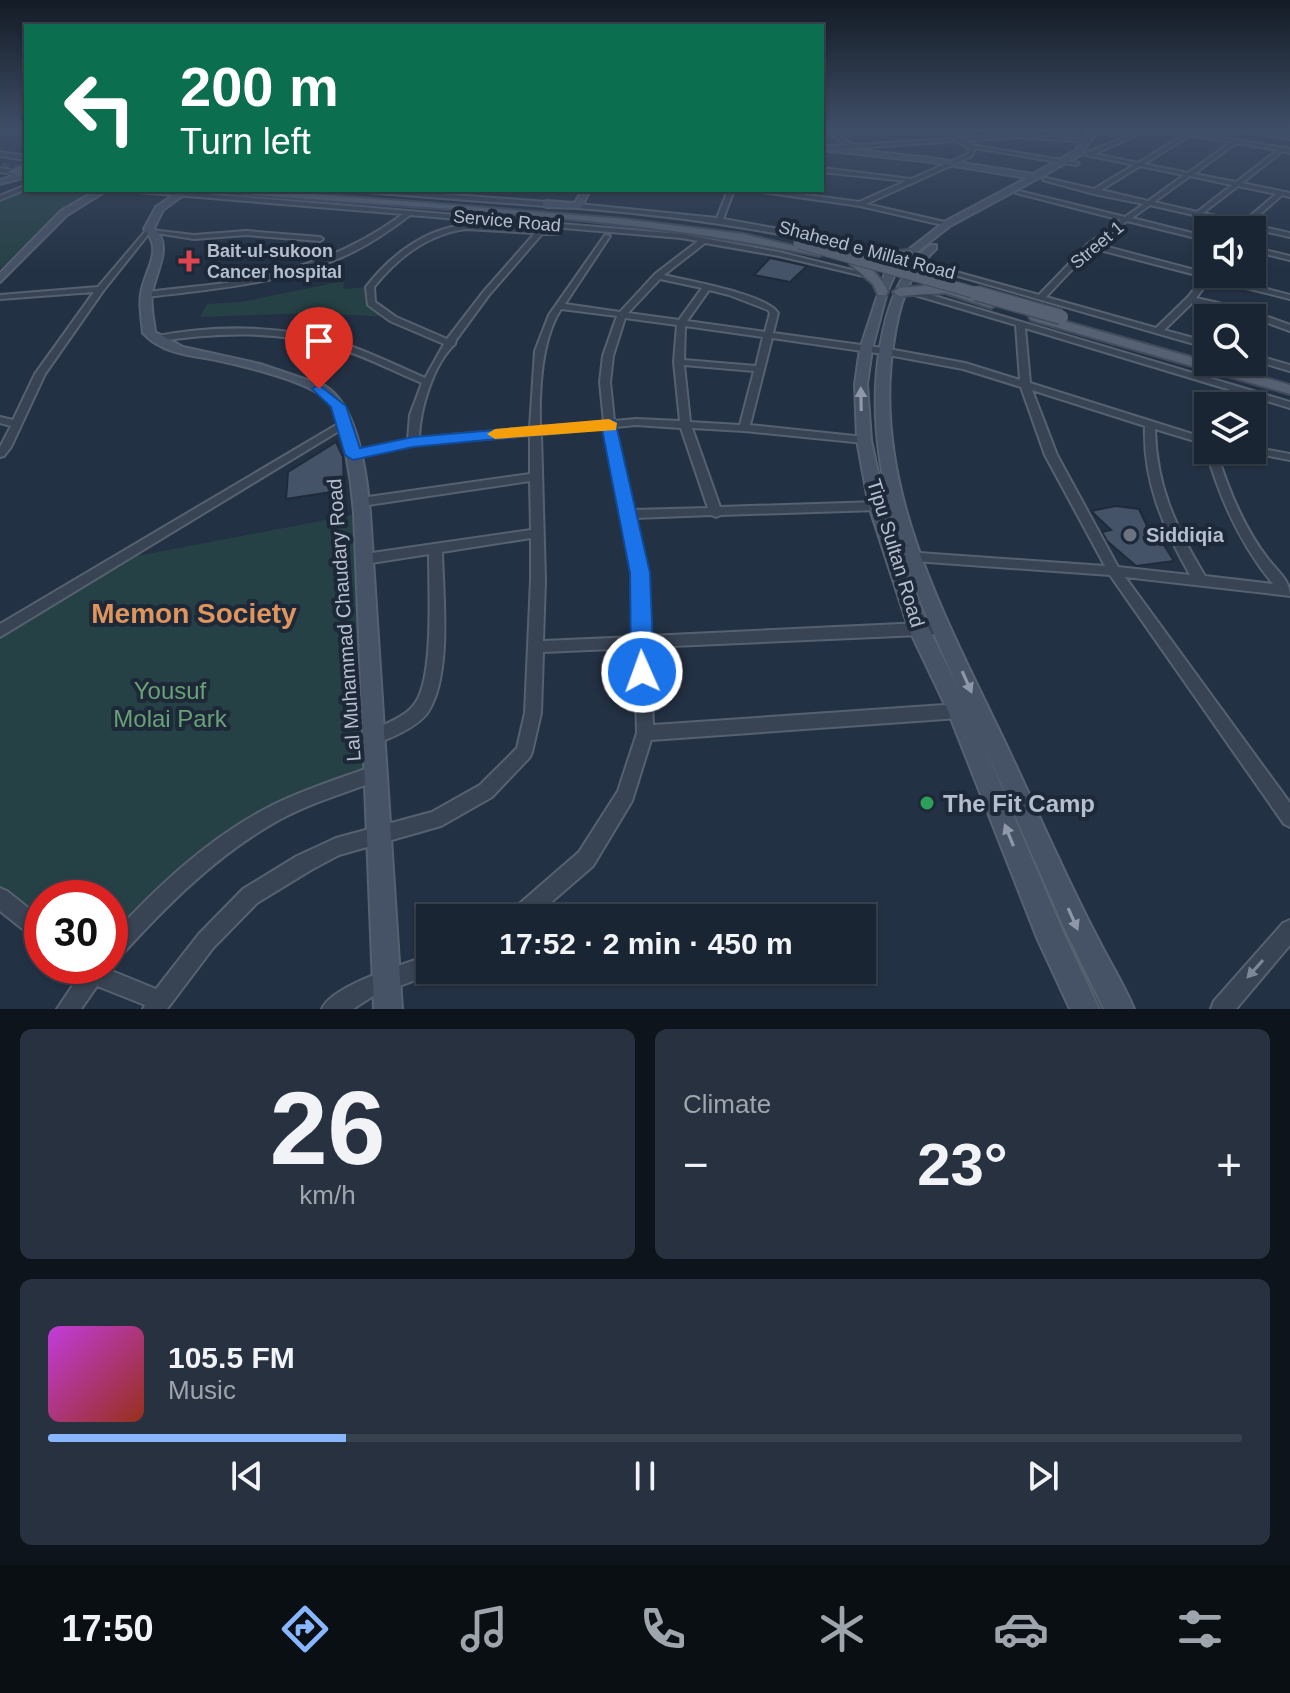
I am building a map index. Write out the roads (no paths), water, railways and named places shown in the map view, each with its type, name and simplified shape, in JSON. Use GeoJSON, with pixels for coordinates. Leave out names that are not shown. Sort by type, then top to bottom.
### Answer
{"type":"FeatureCollection","features":[{"type":"Feature","properties":{"kind":"main road"},"geometry":{"type":"LineString","coordinates":[[1031,176],[1036,177]]}},
{"type":"Feature","properties":{"kind":"main road","name":"Tipu Sultan Road"},"geometry":{"type":"LineString","coordinates":[[914,256],[957,226],[1052,176]]}},
{"type":"Feature","properties":{"kind":"main road","name":"Tipu Sultan Road"},"geometry":{"type":"LineString","coordinates":[[1036,177],[947,224],[893,275],[879,385],[886,461],[919,629],[959,711],[1052,940],[1085,1009]]}},
{"type":"Feature","properties":{"kind":"main road"},"geometry":{"type":"LineString","coordinates":[[1007,190],[1019,193]]}},
{"type":"Feature","properties":{"kind":"main road"},"geometry":{"type":"LineString","coordinates":[[0,279],[64,213],[100,192]]}},
{"type":"Feature","properties":{"kind":"main road","name":"Shaheed e Millat Road"},"geometry":{"type":"LineString","coordinates":[[259,192],[623,222],[833,249]]}},
{"type":"Feature","properties":{"kind":"main road","name":"Shaheed e Millat Road"},"geometry":{"type":"LineString","coordinates":[[296,192],[528,209],[549,207],[706,225],[833,249],[856,258]]}},
{"type":"Feature","properties":{"kind":"main road"},"geometry":{"type":"LineString","coordinates":[[566,205],[574,192]]}},
{"type":"Feature","properties":{"kind":"main road"},"geometry":{"type":"LineString","coordinates":[[549,207],[578,206],[585,192]]}},
{"type":"Feature","properties":{"kind":"main road"},"geometry":{"type":"LineString","coordinates":[[155,339],[149,333],[146,295],[150,235],[159,209],[181,194]]}},
{"type":"Feature","properties":{"kind":"main road"},"geometry":{"type":"LineString","coordinates":[[598,215],[734,231],[797,244],[1194,355]]}},
{"type":"Feature","properties":{"kind":"main road"},"geometry":{"type":"LineString","coordinates":[[623,222],[711,230],[797,244]]}},
{"type":"Feature","properties":{"kind":"main road"},"geometry":{"type":"LineString","coordinates":[[856,258],[914,256],[925,269],[950,287]]}},
{"type":"Feature","properties":{"kind":"main road"},"geometry":{"type":"LineString","coordinates":[[856,258],[893,275],[950,287]]}},
{"type":"Feature","properties":{"kind":"main road"},"geometry":{"type":"LineString","coordinates":[[882,292],[893,275]]}},
{"type":"Feature","properties":{"kind":"main road","name":"Shaheed e Millat Road"},"geometry":{"type":"LineString","coordinates":[[893,275],[930,276],[950,287],[1194,355]]}},
{"type":"Feature","properties":{"kind":"main road","name":"Tipu Sultan Road"},"geometry":{"type":"LineString","coordinates":[[882,292],[866,349],[861,384],[864,440],[877,506],[943,628],[1090,956],[1120,1009]]}},
{"type":"Feature","properties":{"kind":"main road","name":"Shaheed e Millat Road"},"geometry":{"type":"LineString","coordinates":[[991,299],[1194,353]]}},
{"type":"Feature","properties":{"kind":"main road"},"geometry":{"type":"LineString","coordinates":[[1059,319],[1194,354]]}},
{"type":"Feature","properties":{"kind":"main road","name":"Lal Muhammad Chaudary Road"},"geometry":{"type":"LineString","coordinates":[[155,339],[186,351],[247,362],[319,389],[338,406],[353,455],[361,502],[388,1009]]}},
{"type":"Feature","properties":{"kind":"main road","name":"Shaheed e Millat Road"},"geometry":{"type":"LineString","coordinates":[[1266,374],[1290,381]]}},
{"type":"Feature","properties":{"kind":"main road","name":"Shaheed e Millat Road"},"geometry":{"type":"LineString","coordinates":[[1260,376],[1290,390]]}},
{"type":"Feature","properties":{"kind":"street"},"geometry":{"type":"LineString","coordinates":[[875,176],[909,180]]}},
{"type":"Feature","properties":{"kind":"street"},"geometry":{"type":"LineString","coordinates":[[860,204],[920,176]]}},
{"type":"Feature","properties":{"kind":"street"},"geometry":{"type":"LineString","coordinates":[[1094,192],[1119,176]]}},
{"type":"Feature","properties":{"kind":"street","name":"Street 1"},"geometry":{"type":"LineString","coordinates":[[1040,298],[1090,245],[1188,176]]}},
{"type":"Feature","properties":{"kind":"street"},"geometry":{"type":"LineString","coordinates":[[1195,176],[1287,194]]}},
{"type":"Feature","properties":{"kind":"street"},"geometry":{"type":"LineString","coordinates":[[1198,214],[1249,176]]}},
{"type":"Feature","properties":{"kind":"street"},"geometry":{"type":"LineString","coordinates":[[1046,180],[1206,216]]}},
{"type":"Feature","properties":{"kind":"street"},"geometry":{"type":"LineString","coordinates":[[0,198],[24,188]]}},
{"type":"Feature","properties":{"kind":"street","name":"Service Road"},"geometry":{"type":"LineString","coordinates":[[160,192],[409,213],[427,204],[704,240],[893,275],[991,299],[1020,323],[1290,405]]}},
{"type":"Feature","properties":{"kind":"street"},"geometry":{"type":"LineString","coordinates":[[374,192],[427,204],[492,200],[549,207]]}},
{"type":"Feature","properties":{"kind":"street"},"geometry":{"type":"LineString","coordinates":[[720,219],[730,192]]}},
{"type":"Feature","properties":{"kind":"street"},"geometry":{"type":"LineString","coordinates":[[772,192],[860,204],[947,224]]}},
{"type":"Feature","properties":{"kind":"street"},"geometry":{"type":"LineString","coordinates":[[492,200],[509,193]]}},
{"type":"Feature","properties":{"kind":"street"},"geometry":{"type":"LineString","coordinates":[[1019,193],[1194,236]]}},
{"type":"Feature","properties":{"kind":"street"},"geometry":{"type":"LineString","coordinates":[[1256,216],[1287,194]]}},
{"type":"Feature","properties":{"kind":"street"},"geometry":{"type":"LineString","coordinates":[[578,206],[720,219],[833,249],[875,253]]}},
{"type":"Feature","properties":{"kind":"street"},"geometry":{"type":"LineString","coordinates":[[146,295],[254,280],[320,265],[383,235],[409,213]]}},
{"type":"Feature","properties":{"kind":"street"},"geometry":{"type":"LineString","coordinates":[[451,344],[393,319],[371,303],[370,287],[403,252],[455,228],[704,240]]}},
{"type":"Feature","properties":{"kind":"street"},"geometry":{"type":"LineString","coordinates":[[1266,230],[1290,235]]}},
{"type":"Feature","properties":{"kind":"street"},"geometry":{"type":"LineString","coordinates":[[413,442],[415,413],[427,382],[481,301],[540,232]]}},
{"type":"Feature","properties":{"kind":"street"},"geometry":{"type":"LineString","coordinates":[[0,454],[40,374],[100,289],[150,235],[194,237],[246,233],[320,239]]}},
{"type":"Feature","properties":{"kind":"street"},"geometry":{"type":"LineString","coordinates":[[119,984],[156,1005],[206,941],[250,896],[325,852],[435,820],[486,791],[524,752],[533,713],[537,533],[535,430],[540,351],[553,315],[607,236]]}},
{"type":"Feature","properties":{"kind":"street"},"geometry":{"type":"LineString","coordinates":[[534,904],[586,859],[626,795],[645,733],[640,573],[609,423],[605,382],[608,356],[622,315],[658,276],[704,240]]}},
{"type":"Feature","properties":{"kind":"street"},"geometry":{"type":"LineString","coordinates":[[1090,245],[1194,271]]}},
{"type":"Feature","properties":{"kind":"street"},"geometry":{"type":"LineString","coordinates":[[813,262],[833,249]]}},
{"type":"Feature","properties":{"kind":"street"},"geometry":{"type":"LineString","coordinates":[[1266,252],[1290,258]]}},
{"type":"Feature","properties":{"kind":"street"},"geometry":{"type":"LineString","coordinates":[[658,276],[757,301],[774,313],[744,428]]}},
{"type":"Feature","properties":{"kind":"street"},"geometry":{"type":"LineString","coordinates":[[930,276],[991,299],[1040,298],[1194,341]]}},
{"type":"Feature","properties":{"kind":"street"},"geometry":{"type":"LineString","coordinates":[[707,287],[681,323],[679,362],[685,424],[716,513]]}},
{"type":"Feature","properties":{"kind":"street"},"geometry":{"type":"LineString","coordinates":[[1159,330],[1199,288]]}},
{"type":"Feature","properties":{"kind":"street"},"geometry":{"type":"LineString","coordinates":[[1257,288],[1290,297]]}},
{"type":"Feature","properties":{"kind":"street"},"geometry":{"type":"LineString","coordinates":[[0,297],[100,289]]}},
{"type":"Feature","properties":{"kind":"street"},"geometry":{"type":"LineString","coordinates":[[1191,299],[1246,312],[1290,328]]}},
{"type":"Feature","properties":{"kind":"street"},"geometry":{"type":"LineString","coordinates":[[560,306],[883,351],[965,366],[1194,438]]}},
{"type":"Feature","properties":{"kind":"street"},"geometry":{"type":"LineString","coordinates":[[1020,323],[1025,384],[1051,455],[1114,571],[1290,818]]}},
{"type":"Feature","properties":{"kind":"street"},"geometry":{"type":"LineString","coordinates":[[155,339],[205,332],[283,334],[346,348],[427,382]]}},
{"type":"Feature","properties":{"kind":"street"},"geometry":{"type":"LineString","coordinates":[[679,362],[758,369]]}},
{"type":"Feature","properties":{"kind":"street"},"geometry":{"type":"LineString","coordinates":[[1266,367],[1290,368]]}},
{"type":"Feature","properties":{"kind":"street"},"geometry":{"type":"LineString","coordinates":[[0,420],[17,424]]}},
{"type":"Feature","properties":{"kind":"street"},"geometry":{"type":"LineString","coordinates":[[353,455],[413,442],[609,423],[685,424],[864,440]]}},
{"type":"Feature","properties":{"kind":"street"},"geometry":{"type":"LineString","coordinates":[[0,631],[343,424]]}},
{"type":"Feature","properties":{"kind":"street"},"geometry":{"type":"LineString","coordinates":[[1150,426],[1149,449],[1154,486],[1173,533],[1200,580]]}},
{"type":"Feature","properties":{"kind":"street"},"geometry":{"type":"LineString","coordinates":[[1266,453],[1290,457]]}},
{"type":"Feature","properties":{"kind":"street"},"geometry":{"type":"LineString","coordinates":[[1215,464],[1232,516],[1257,556],[1288,592]]}},
{"type":"Feature","properties":{"kind":"street"},"geometry":{"type":"LineString","coordinates":[[361,502],[536,477]]}},
{"type":"Feature","properties":{"kind":"street"},"geometry":{"type":"LineString","coordinates":[[629,514],[877,506]]}},
{"type":"Feature","properties":{"kind":"street"},"geometry":{"type":"LineString","coordinates":[[365,559],[537,533]]}},
{"type":"Feature","properties":{"kind":"street"},"geometry":{"type":"LineString","coordinates":[[375,737],[421,709],[429,689],[435,655],[435,548]]}},
{"type":"Feature","properties":{"kind":"street"},"geometry":{"type":"LineString","coordinates":[[905,557],[1114,571],[1288,592]]}},
{"type":"Feature","properties":{"kind":"street"},"geometry":{"type":"LineString","coordinates":[[535,647],[943,628]]}},
{"type":"Feature","properties":{"kind":"street"},"geometry":{"type":"LineString","coordinates":[[645,733],[959,711]]}},
{"type":"Feature","properties":{"kind":"street"},"geometry":{"type":"LineString","coordinates":[[128,935],[184,879],[226,844],[273,814],[376,773]]}},
{"type":"Feature","properties":{"kind":"street"},"geometry":{"type":"LineString","coordinates":[[0,898],[24,917]]}},
{"type":"Feature","properties":{"kind":"street"},"geometry":{"type":"LineString","coordinates":[[1222,1009],[1290,930]]}},
{"type":"Feature","properties":{"kind":"street"},"geometry":{"type":"LineString","coordinates":[[333,1009],[386,980],[416,970]]}},
{"type":"Feature","properties":{"kind":"street"},"geometry":{"type":"LineString","coordinates":[[68,1009],[82,984]]}},
{"type":"Feature","properties":{"kind":"place","name":"Bait-ul-sukoon Cancer hospital"},"geometry":{"type":"Point","coordinates":[189,261]}},
{"type":"Feature","properties":{"kind":"place","name":"Siddiqia"},"geometry":{"type":"Point","coordinates":[1130,535]}},
{"type":"Feature","properties":{"kind":"place","name":"The Fit Camp"},"geometry":{"type":"Point","coordinates":[927,803]}},
{"type":"Feature","properties":{"kind":"district","name":"Memon Society"},"geometry":{"type":"Point","coordinates":[194,613]}},
{"type":"Feature","properties":{"kind":"park label","name":"Yousuf Molai Park"},"geometry":{"type":"Point","coordinates":[170,704]}}]}
